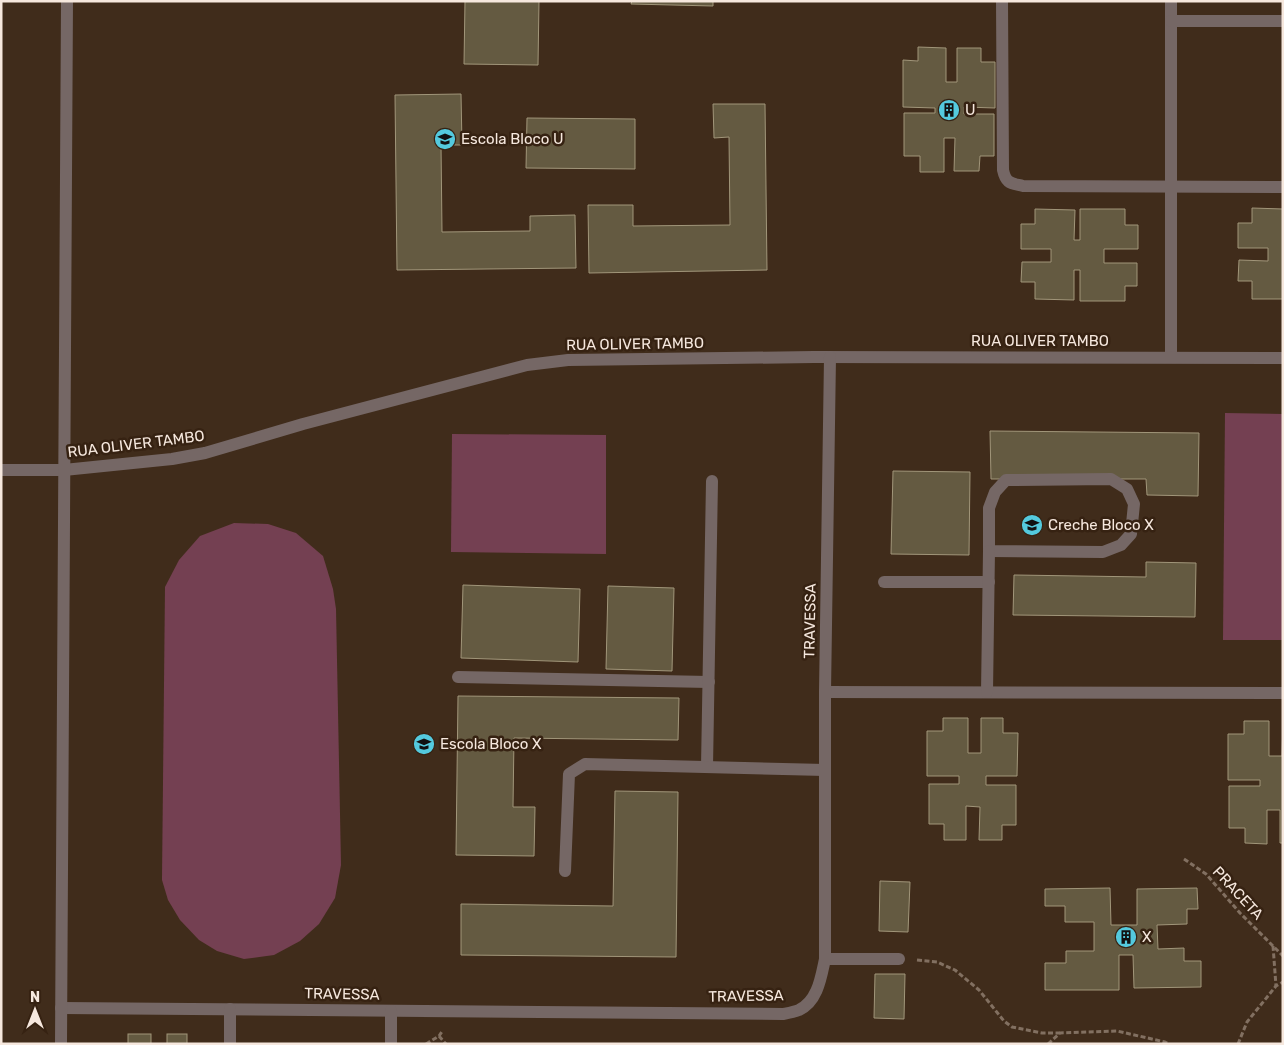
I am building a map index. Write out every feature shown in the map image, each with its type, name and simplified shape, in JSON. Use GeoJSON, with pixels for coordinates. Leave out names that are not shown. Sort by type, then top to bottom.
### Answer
{"type":"FeatureCollection","features":[{"type":"Feature","properties":{"kind":"street"},"geometry":{"type":"LineString","coordinates":[[61,1044],[67,1]]}},
{"type":"Feature","properties":{"kind":"street"},"geometry":{"type":"LineString","coordinates":[[1002,1],[1003,170],[1005,178],[1012,183],[1023,186],[1283,187]]}},
{"type":"Feature","properties":{"kind":"street"},"geometry":{"type":"LineString","coordinates":[[1171,1],[1172,357]]}},
{"type":"Feature","properties":{"kind":"street"},"geometry":{"type":"LineString","coordinates":[[1172,21],[1283,21]]}},
{"type":"Feature","properties":{"kind":"street","name":"RUA OLIVER TAMBO"},"geometry":{"type":"LineString","coordinates":[[1,470],[64,470],[172,459],[205,453],[303,424],[536,364],[568,360],[830,357],[1283,358]]}},
{"type":"Feature","properties":{"kind":"street","name":"TRAVESSA"},"geometry":{"type":"LineString","coordinates":[[62,1008],[783,1014],[800,1010],[812,1000],[825,959],[825,692],[830,357]]}},
{"type":"Feature","properties":{"kind":"street"},"geometry":{"type":"LineString","coordinates":[[987,692],[989,508],[995,492],[1006,480],[1111,479],[1127,489],[1134,504],[1131,534],[1121,545],[1104,552],[989,551]]}},
{"type":"Feature","properties":{"kind":"street"},"geometry":{"type":"LineString","coordinates":[[707,767],[712,481]]}},
{"type":"Feature","properties":{"kind":"street"},"geometry":{"type":"LineString","coordinates":[[884,582],[988,582]]}},
{"type":"Feature","properties":{"kind":"street"},"geometry":{"type":"LineString","coordinates":[[458,677],[709,682]]}},
{"type":"Feature","properties":{"kind":"street"},"geometry":{"type":"LineString","coordinates":[[825,692],[1283,693]]}},
{"type":"Feature","properties":{"kind":"street"},"geometry":{"type":"LineString","coordinates":[[566,871],[569,774],[585,764],[825,770]]}},
{"type":"Feature","properties":{"kind":"street"},"geometry":{"type":"LineString","coordinates":[[825,959],[899,959]]}},
{"type":"Feature","properties":{"kind":"street"},"geometry":{"type":"LineString","coordinates":[[230,1009],[230,1044]]}},
{"type":"Feature","properties":{"kind":"street"},"geometry":{"type":"LineString","coordinates":[[391,1011],[391,1044]]}},
{"type":"Feature","properties":{"kind":"path","name":"PRACETA"},"geometry":{"type":"LineString","coordinates":[[1184,859],[1206,874],[1240,914],[1283,956]]}},
{"type":"Feature","properties":{"kind":"path"},"geometry":{"type":"LineString","coordinates":[[1273,946],[1276,986]]}},
{"type":"Feature","properties":{"kind":"path"},"geometry":{"type":"LineString","coordinates":[[899,959],[938,962],[955,970],[979,990],[1004,1021],[1012,1027],[1042,1033],[1117,1031],[1169,1044]]}},
{"type":"Feature","properties":{"kind":"path"},"geometry":{"type":"LineString","coordinates":[[1238,1044],[1247,1022],[1276,986],[1283,982]]}},
{"type":"Feature","properties":{"kind":"path"},"geometry":{"type":"LineString","coordinates":[[1048,1044],[1060,1033]]}},
{"type":"Feature","properties":{"kind":"path"},"geometry":{"type":"LineString","coordinates":[[439,1036],[446,1044]]}},
{"type":"Feature","properties":{"kind":"shaded area"},"geometry":{"type":"Polygon","coordinates":[[[1225,413],[1283,414],[1283,640],[1223,640],[1225,413]]]}},
{"type":"Feature","properties":{"kind":"shaded area"},"geometry":{"type":"Polygon","coordinates":[[[452,434],[606,435],[606,554],[451,552],[452,434]]]}},
{"type":"Feature","properties":{"kind":"shaded area"},"geometry":{"type":"Polygon","coordinates":[[[234,523],[268,524],[296,533],[323,556],[333,589],[336,609],[341,865],[335,898],[319,924],[300,941],[274,955],[244,959],[217,951],[199,940],[180,920],[168,900],[162,880],[165,587],[179,560],[200,536],[234,523]]]}},
{"type":"Feature","properties":{"kind":"building"},"geometry":{"type":"Polygon","coordinates":[[[465,1],[539,1],[538,65],[464,64],[465,1]]]}},
{"type":"Feature","properties":{"kind":"building"},"geometry":{"type":"Polygon","coordinates":[[[632,1],[713,1],[713,6],[631,4],[632,1]]]}},
{"type":"Feature","properties":{"kind":"building","name":"U"},"geometry":{"type":"Polygon","coordinates":[[[918,47],[946,48],[946,82],[957,82],[957,48],[981,48],[981,62],[995,62],[995,108],[964,107],[964,114],[994,114],[994,156],[980,156],[979,171],[954,171],[955,138],[944,138],[944,172],[920,172],[920,156],[904,156],[904,113],[935,113],[935,108],[903,107],[903,60],[918,61],[918,47]]]}},
{"type":"Feature","properties":{"kind":"building"},"geometry":{"type":"Polygon","coordinates":[[[461,94],[462,145],[441,145],[442,232],[530,231],[530,216],[575,215],[576,268],[397,270],[395,95],[461,94]]]}},
{"type":"Feature","properties":{"kind":"building"},"geometry":{"type":"Polygon","coordinates":[[[713,104],[765,104],[767,270],[589,273],[588,205],[633,205],[633,226],[730,225],[729,137],[714,138],[713,104]]]}},
{"type":"Feature","properties":{"kind":"building"},"geometry":{"type":"Polygon","coordinates":[[[527,118],[635,119],[635,169],[526,168],[527,118]]]}},
{"type":"Feature","properties":{"kind":"building"},"geometry":{"type":"Polygon","coordinates":[[[1252,208],[1283,209],[1283,299],[1252,299],[1252,281],[1238,281],[1239,260],[1268,261],[1268,248],[1238,248],[1238,223],[1252,223],[1252,208]]]}},
{"type":"Feature","properties":{"kind":"building"},"geometry":{"type":"Polygon","coordinates":[[[1035,209],[1075,210],[1074,240],[1080,240],[1080,209],[1125,209],[1125,225],[1138,225],[1138,249],[1104,249],[1104,263],[1137,263],[1137,286],[1125,286],[1125,301],[1080,301],[1080,270],[1074,270],[1074,300],[1035,299],[1035,282],[1021,282],[1022,262],[1051,262],[1051,249],[1021,249],[1021,224],[1035,224],[1035,209]]]}},
{"type":"Feature","properties":{"kind":"building"},"geometry":{"type":"Polygon","coordinates":[[[990,431],[1199,433],[1198,496],[1147,495],[1146,479],[991,479],[990,431]]]}},
{"type":"Feature","properties":{"kind":"building"},"geometry":{"type":"Polygon","coordinates":[[[893,471],[970,472],[969,555],[891,554],[893,471]]]}},
{"type":"Feature","properties":{"kind":"building"},"geometry":{"type":"Polygon","coordinates":[[[1146,562],[1196,563],[1195,617],[1013,615],[1014,575],[1146,577],[1146,562]]]}},
{"type":"Feature","properties":{"kind":"building"},"geometry":{"type":"Polygon","coordinates":[[[463,585],[580,589],[578,662],[461,658],[463,585]]]}},
{"type":"Feature","properties":{"kind":"building"},"geometry":{"type":"Polygon","coordinates":[[[608,586],[674,588],[672,671],[606,669],[608,586]]]}},
{"type":"Feature","properties":{"kind":"building"},"geometry":{"type":"Polygon","coordinates":[[[458,696],[679,698],[678,740],[514,738],[513,807],[535,807],[534,856],[456,855],[458,696]]]}},
{"type":"Feature","properties":{"kind":"building"},"geometry":{"type":"Polygon","coordinates":[[[943,718],[968,718],[968,753],[981,753],[981,718],[1003,718],[1003,733],[1018,733],[1017,776],[986,776],[986,785],[1016,785],[1016,825],[1002,825],[1002,840],[979,840],[980,807],[966,806],[966,840],[944,840],[944,824],[929,824],[929,784],[959,784],[959,776],[927,776],[927,731],[943,731],[943,718]]]}},
{"type":"Feature","properties":{"kind":"building"},"geometry":{"type":"Polygon","coordinates":[[[1244,721],[1269,721],[1269,756],[1282,756],[1283,721],[1283,843],[1280,843],[1280,810],[1267,810],[1267,844],[1245,843],[1245,828],[1229,828],[1229,786],[1260,786],[1260,780],[1228,780],[1228,734],[1244,734],[1244,721]]]}},
{"type":"Feature","properties":{"kind":"building"},"geometry":{"type":"Polygon","coordinates":[[[615,791],[678,792],[676,957],[461,955],[461,904],[613,906],[615,791]]]}},
{"type":"Feature","properties":{"kind":"building"},"geometry":{"type":"Polygon","coordinates":[[[880,881],[910,882],[908,932],[879,931],[880,881]]]}},
{"type":"Feature","properties":{"kind":"building","name":"X"},"geometry":{"type":"Polygon","coordinates":[[[1110,888],[1111,925],[1137,925],[1137,889],[1197,888],[1198,909],[1187,909],[1187,924],[1157,925],[1158,949],[1184,948],[1184,961],[1201,961],[1201,987],[1134,988],[1133,955],[1119,955],[1119,990],[1045,990],[1045,963],[1066,963],[1066,951],[1094,951],[1094,922],[1065,922],[1065,906],[1045,906],[1045,889],[1110,888]]]}},
{"type":"Feature","properties":{"kind":"building"},"geometry":{"type":"Polygon","coordinates":[[[875,974],[905,974],[904,1019],[874,1018],[875,974]]]}},
{"type":"Feature","properties":{"kind":"building"},"geometry":{"type":"Polygon","coordinates":[[[128,1034],[151,1034],[151,1044],[128,1044],[128,1034]]]}},
{"type":"Feature","properties":{"kind":"building"},"geometry":{"type":"Polygon","coordinates":[[[167,1034],[187,1034],[187,1044],[167,1044],[167,1034]]]}},
{"type":"Feature","properties":{"kind":"place","name":"U"},"geometry":{"type":"Point","coordinates":[949,110]}},
{"type":"Feature","properties":{"kind":"place","name":"Escola Bloco U"},"geometry":{"type":"Point","coordinates":[445,139]}},
{"type":"Feature","properties":{"kind":"place","name":"Creche Bloco X"},"geometry":{"type":"Point","coordinates":[1032,525]}},
{"type":"Feature","properties":{"kind":"place","name":"Escola Bloco X"},"geometry":{"type":"Point","coordinates":[424,744]}},
{"type":"Feature","properties":{"kind":"place","name":"X"},"geometry":{"type":"Point","coordinates":[1126,937]}}]}
